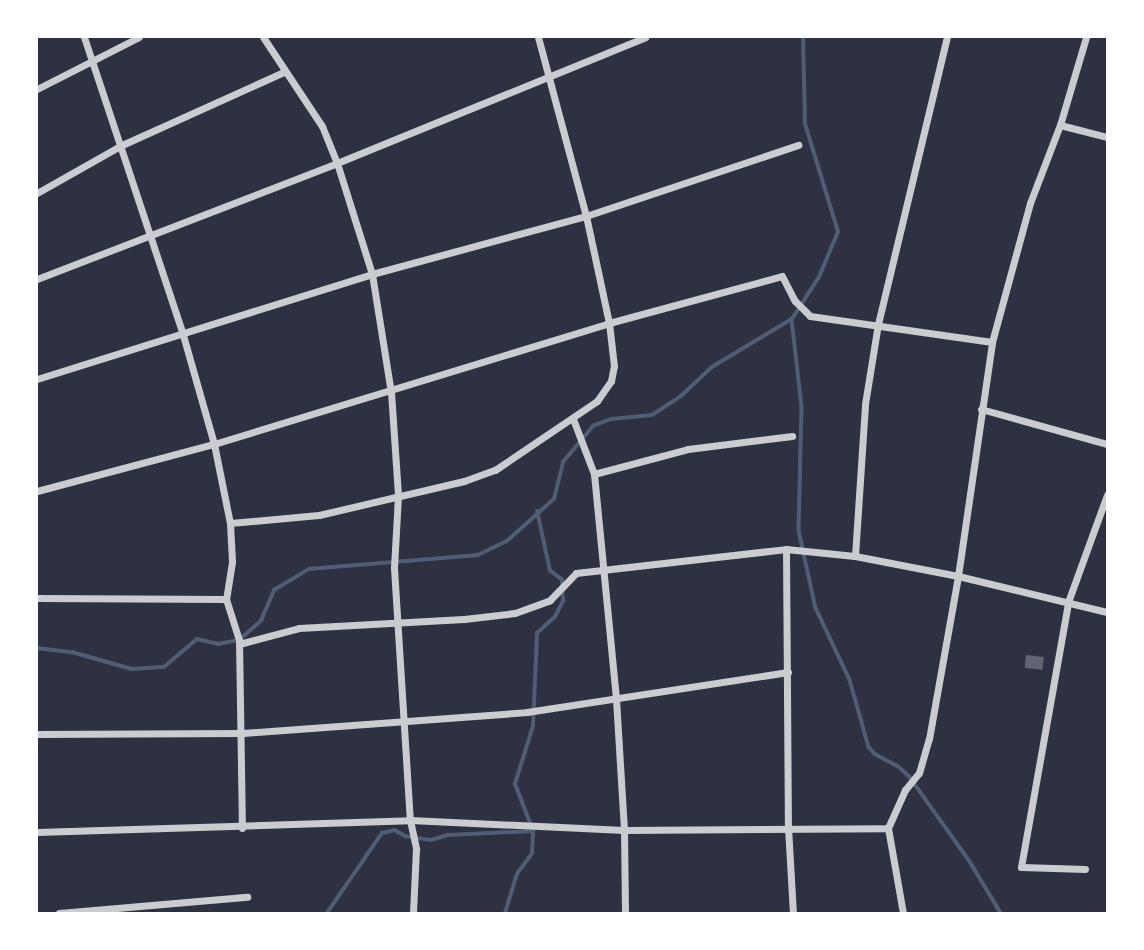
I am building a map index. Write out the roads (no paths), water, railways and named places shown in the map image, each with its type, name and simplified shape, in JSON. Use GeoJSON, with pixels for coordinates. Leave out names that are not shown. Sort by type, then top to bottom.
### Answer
{"type":"FeatureCollection","features":[{"type":"Feature","properties":{"kind":"street"},"geometry":{"type":"LineString","coordinates":[[84,37],[183,335],[214,444],[230,523],[232,562],[226,599],[239,644],[243,733],[242,828]]}},
{"type":"Feature","properties":{"kind":"street"},"geometry":{"type":"LineString","coordinates":[[37,89],[139,37]]}},
{"type":"Feature","properties":{"kind":"street"},"geometry":{"type":"LineString","coordinates":[[263,37],[322,126],[337,163],[372,274],[391,392],[398,496],[394,568],[410,820],[416,849],[413,913]]}},
{"type":"Feature","properties":{"kind":"street"},"geometry":{"type":"LineString","coordinates":[[230,523],[319,514],[495,470],[597,401],[611,381],[614,366],[609,323],[586,216],[538,37]]}},
{"type":"Feature","properties":{"kind":"street"},"geometry":{"type":"LineString","coordinates":[[37,279],[551,78],[645,37]]}},
{"type":"Feature","properties":{"kind":"street"},"geometry":{"type":"LineString","coordinates":[[855,556],[865,404],[878,324],[947,37]]}},
{"type":"Feature","properties":{"kind":"street"},"geometry":{"type":"LineString","coordinates":[[903,913],[888,828],[905,790],[919,773],[929,738],[958,576],[992,342],[1030,203],[1060,125],[1086,37]]}},
{"type":"Feature","properties":{"kind":"street"},"geometry":{"type":"LineString","coordinates":[[37,193],[122,145],[284,72]]}},
{"type":"Feature","properties":{"kind":"street"},"geometry":{"type":"LineString","coordinates":[[1060,125],[1107,137]]}},
{"type":"Feature","properties":{"kind":"street"},"geometry":{"type":"LineString","coordinates":[[37,379],[372,274],[586,216],[798,145]]}},
{"type":"Feature","properties":{"kind":"street"},"geometry":{"type":"LineString","coordinates":[[37,491],[214,444],[391,392],[609,323],[782,276],[795,301],[806,313],[992,342]]}},
{"type":"Feature","properties":{"kind":"street"},"geometry":{"type":"LineString","coordinates":[[981,409],[1107,444]]}},
{"type":"Feature","properties":{"kind":"street"},"geometry":{"type":"LineString","coordinates":[[573,419],[594,474],[616,699],[624,830],[625,913]]}},
{"type":"Feature","properties":{"kind":"street"},"geometry":{"type":"LineString","coordinates":[[594,474],[688,449],[792,436]]}},
{"type":"Feature","properties":{"kind":"street"},"geometry":{"type":"LineString","coordinates":[[1085,869],[1021,867],[1068,602],[1107,495]]}},
{"type":"Feature","properties":{"kind":"street"},"geometry":{"type":"LineString","coordinates":[[786,549],[788,827],[793,913]]}},
{"type":"Feature","properties":{"kind":"street"},"geometry":{"type":"LineString","coordinates":[[239,644],[299,628],[515,613],[550,600],[576,573],[786,549],[855,556],[958,576],[1107,612]]}},
{"type":"Feature","properties":{"kind":"street"},"geometry":{"type":"LineString","coordinates":[[37,598],[226,599]]}},
{"type":"Feature","properties":{"kind":"street"},"geometry":{"type":"LineString","coordinates":[[37,734],[243,733],[527,712],[788,672]]}},
{"type":"Feature","properties":{"kind":"street"},"geometry":{"type":"LineString","coordinates":[[37,832],[242,828],[410,820],[624,830],[888,828]]}},
{"type":"Feature","properties":{"kind":"street"},"geometry":{"type":"LineString","coordinates":[[59,913],[247,897]]}},
{"type":"Feature","properties":{"kind":"waterway"},"geometry":{"type":"LineString","coordinates":[[37,648],[72,652],[132,669],[164,667],[197,639],[218,644],[239,640],[261,621],[274,590],[309,569],[478,555],[507,541],[554,499],[563,462],[593,426],[611,419],[652,415],[681,396],[712,367],[792,319],[819,277],[838,232],[805,124],[803,37]]}},
{"type":"Feature","properties":{"kind":"waterway"},"geometry":{"type":"LineString","coordinates":[[792,319],[802,407],[799,531],[816,608],[850,680],[869,747],[875,754],[898,766],[909,776],[969,860],[1001,913]]}},
{"type":"Feature","properties":{"kind":"waterway"},"geometry":{"type":"LineString","coordinates":[[505,913],[517,874],[532,853],[533,831],[515,784],[533,726],[537,633],[555,617],[563,601],[562,580],[550,571],[537,511]]}},
{"type":"Feature","properties":{"kind":"waterway"},"geometry":{"type":"LineString","coordinates":[[327,913],[382,833],[395,830],[405,836],[431,840],[448,835],[533,831]]}}]}
